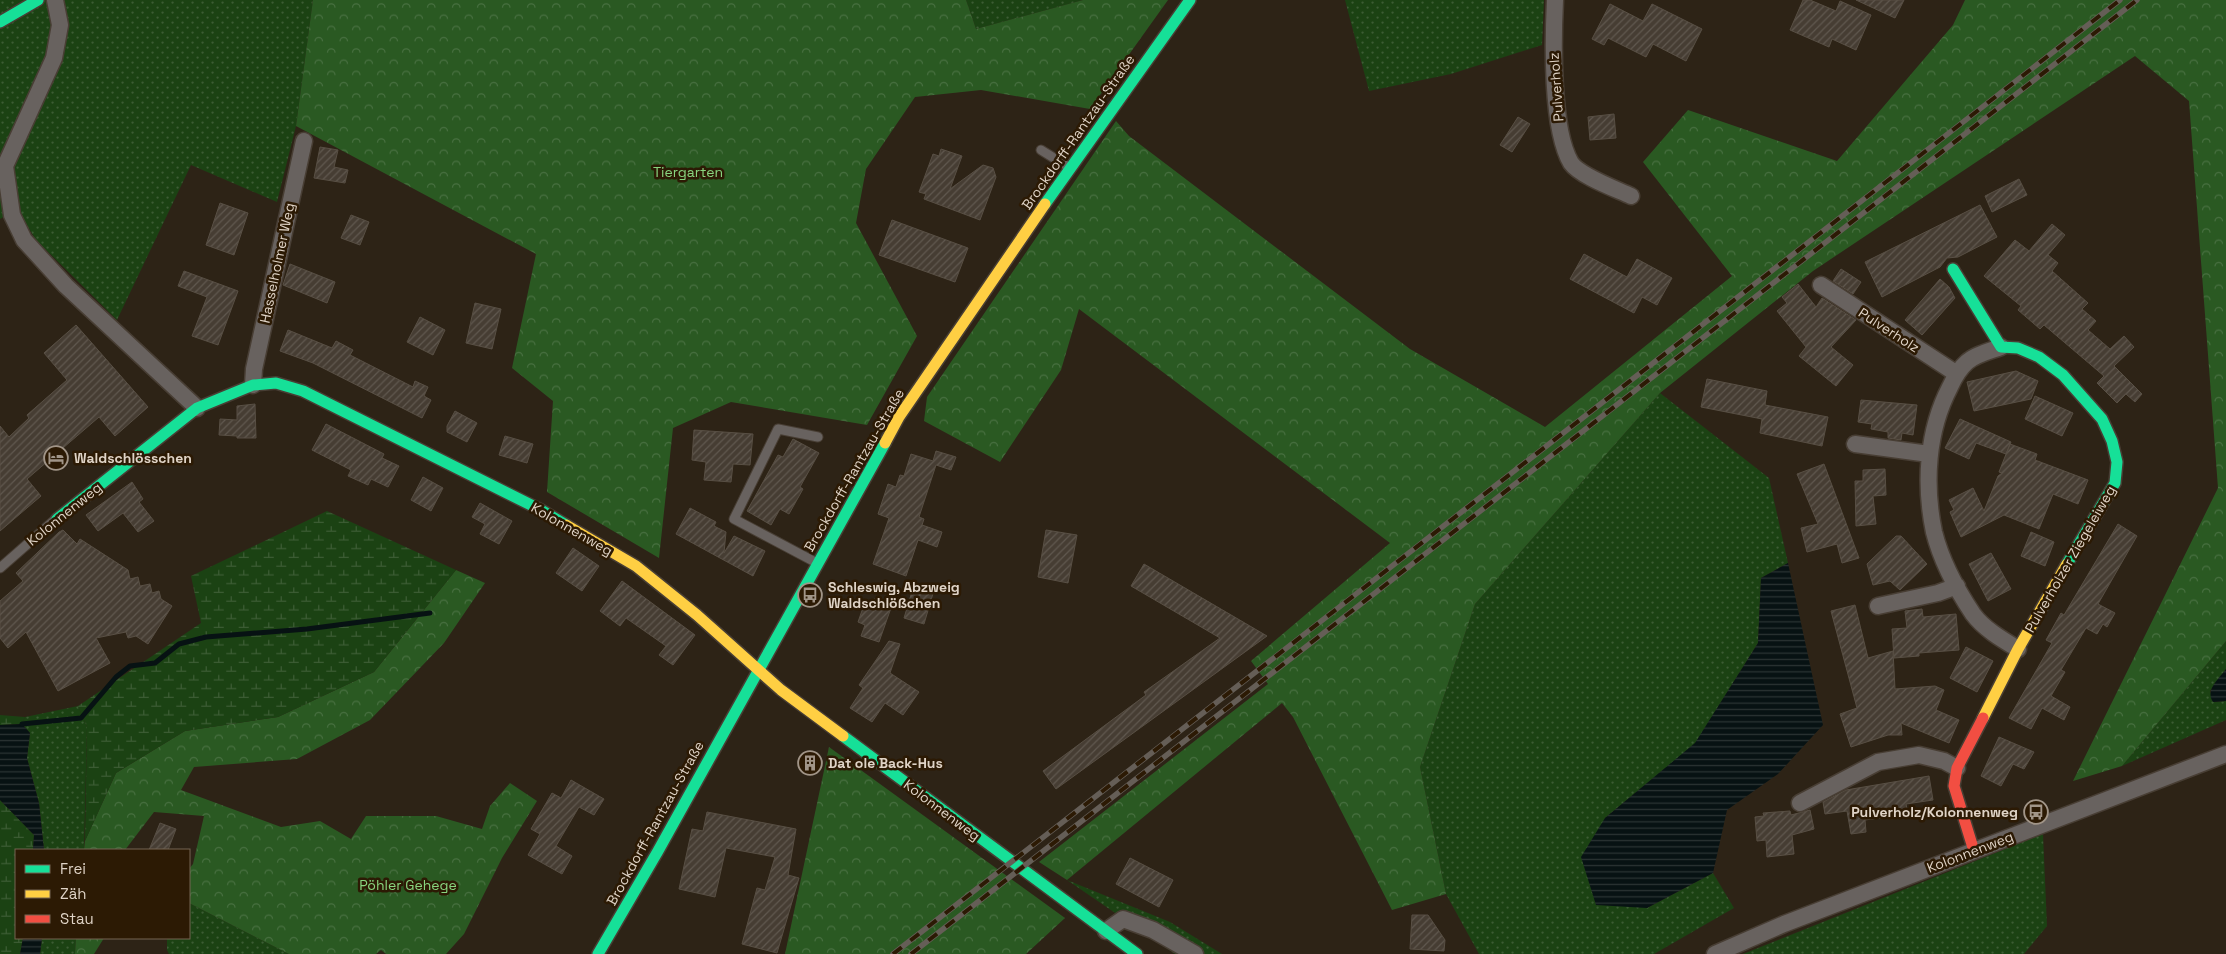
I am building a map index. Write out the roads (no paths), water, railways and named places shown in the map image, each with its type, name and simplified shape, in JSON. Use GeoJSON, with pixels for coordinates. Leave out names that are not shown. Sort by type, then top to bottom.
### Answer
{"type":"FeatureCollection","features":[{"type":"Feature","properties":{"kind":"main road"},"geometry":{"type":"LineString","coordinates":[[0,22],[38,0]]}},
{"type":"Feature","properties":{"kind":"main road","name":"Brockdorff-Rantzau-Straße"},"geometry":{"type":"LineString","coordinates":[[598,954],[899,417],[1070,168],[1190,0]]}},
{"type":"Feature","properties":{"kind":"main road"},"geometry":{"type":"LineString","coordinates":[[1953,270],[2002,347]]}},
{"type":"Feature","properties":{"kind":"main road","name":"Pulverholzer Ziegeleiweg"},"geometry":{"type":"LineString","coordinates":[[1974,851],[1954,786],[1957,768],[2018,649],[2115,483],[2117,462],[2112,441],[2102,420],[2063,375],[2039,357],[2018,348],[2002,347]]}},
{"type":"Feature","properties":{"kind":"main road","name":"Kolonnenweg"},"geometry":{"type":"LineString","coordinates":[[57,519],[197,408],[253,385],[276,382],[303,391],[541,510],[636,566],[758,668],[781,690],[1137,954]]}},
{"type":"Feature","properties":{"kind":"street"},"geometry":{"type":"LineString","coordinates":[[55,0],[60,25],[54,58],[5,166],[12,214],[24,240],[66,286],[197,408]]}},
{"type":"Feature","properties":{"kind":"street","name":"Pulverholz"},"geometry":{"type":"LineString","coordinates":[[1555,0],[1553,40],[1559,128],[1572,164],[1584,173],[1631,196]]}},
{"type":"Feature","properties":{"kind":"street","name":"Hasselholmer Weg"},"geometry":{"type":"LineString","coordinates":[[253,385],[254,369],[304,141]]}},
{"type":"Feature","properties":{"kind":"street","name":"Pulverholz"},"geometry":{"type":"LineString","coordinates":[[1821,286],[1957,374]]}},
{"type":"Feature","properties":{"kind":"street","name":"Pulverholzer Ziegeleiweg"},"geometry":{"type":"LineString","coordinates":[[2002,347],[1984,352],[1967,361],[1957,374],[1946,395],[1936,422],[1929,454],[1929,501],[1934,533],[1943,559],[1974,616],[1999,637],[2018,649]]}},
{"type":"Feature","properties":{"kind":"street"},"geometry":{"type":"LineString","coordinates":[[1855,444],[1929,454]]}},
{"type":"Feature","properties":{"kind":"street"},"geometry":{"type":"LineString","coordinates":[[1878,606],[1938,593],[1957,586]]}},
{"type":"Feature","properties":{"kind":"street","name":"Kolonnenweg"},"geometry":{"type":"LineString","coordinates":[[1715,954],[1784,924],[2226,754]]}},
{"type":"Feature","properties":{"kind":"street"},"geometry":{"type":"LineString","coordinates":[[1800,803],[1878,762],[1919,755],[1957,768]]}},
{"type":"Feature","properties":{"kind":"street"},"geometry":{"type":"LineString","coordinates":[[1106,931],[1123,919],[1153,930],[1195,954]]}},
{"type":"Feature","properties":{"kind":"lane"},"geometry":{"type":"LineString","coordinates":[[1041,150],[1070,168]]}},
{"type":"Feature","properties":{"kind":"lane"},"geometry":{"type":"LineString","coordinates":[[817,563],[734,519],[778,429],[818,437]]}},
{"type":"Feature","properties":{"kind":"lane","name":"Kolonnenweg"},"geometry":{"type":"LineString","coordinates":[[0,568],[57,519]]}},
{"type":"Feature","properties":{"kind":"waterway"},"geometry":{"type":"LineString","coordinates":[[22,724],[81,718],[116,677],[130,666],[155,663],[179,644],[206,637],[307,629],[430,613]]}},
{"type":"Feature","properties":{"kind":"railway"},"geometry":{"type":"LineString","coordinates":[[893,954],[2120,0]]}},
{"type":"Feature","properties":{"kind":"railway"},"geometry":{"type":"LineString","coordinates":[[911,954],[2137,0]]}},
{"type":"Feature","properties":{"kind":"place","name":"Waldschlösschen"},"geometry":{"type":"Point","coordinates":[56,458]}},
{"type":"Feature","properties":{"kind":"place","name":"Schleswig, Abzweig Waldschlößchen"},"geometry":{"type":"Point","coordinates":[810,595]}},
{"type":"Feature","properties":{"kind":"place","name":"Dat ole Back-Hus"},"geometry":{"type":"Point","coordinates":[810,763]}},
{"type":"Feature","properties":{"kind":"place","name":"Pulverholz/Kolonnenweg"},"geometry":{"type":"Point","coordinates":[2036,812]}},
{"type":"Feature","properties":{"kind":"park label","name":"Tiergarten"},"geometry":{"type":"Point","coordinates":[688,172]}},
{"type":"Feature","properties":{"kind":"park label","name":"Pöhler Gehege"},"geometry":{"type":"Point","coordinates":[408,885]}}]}
